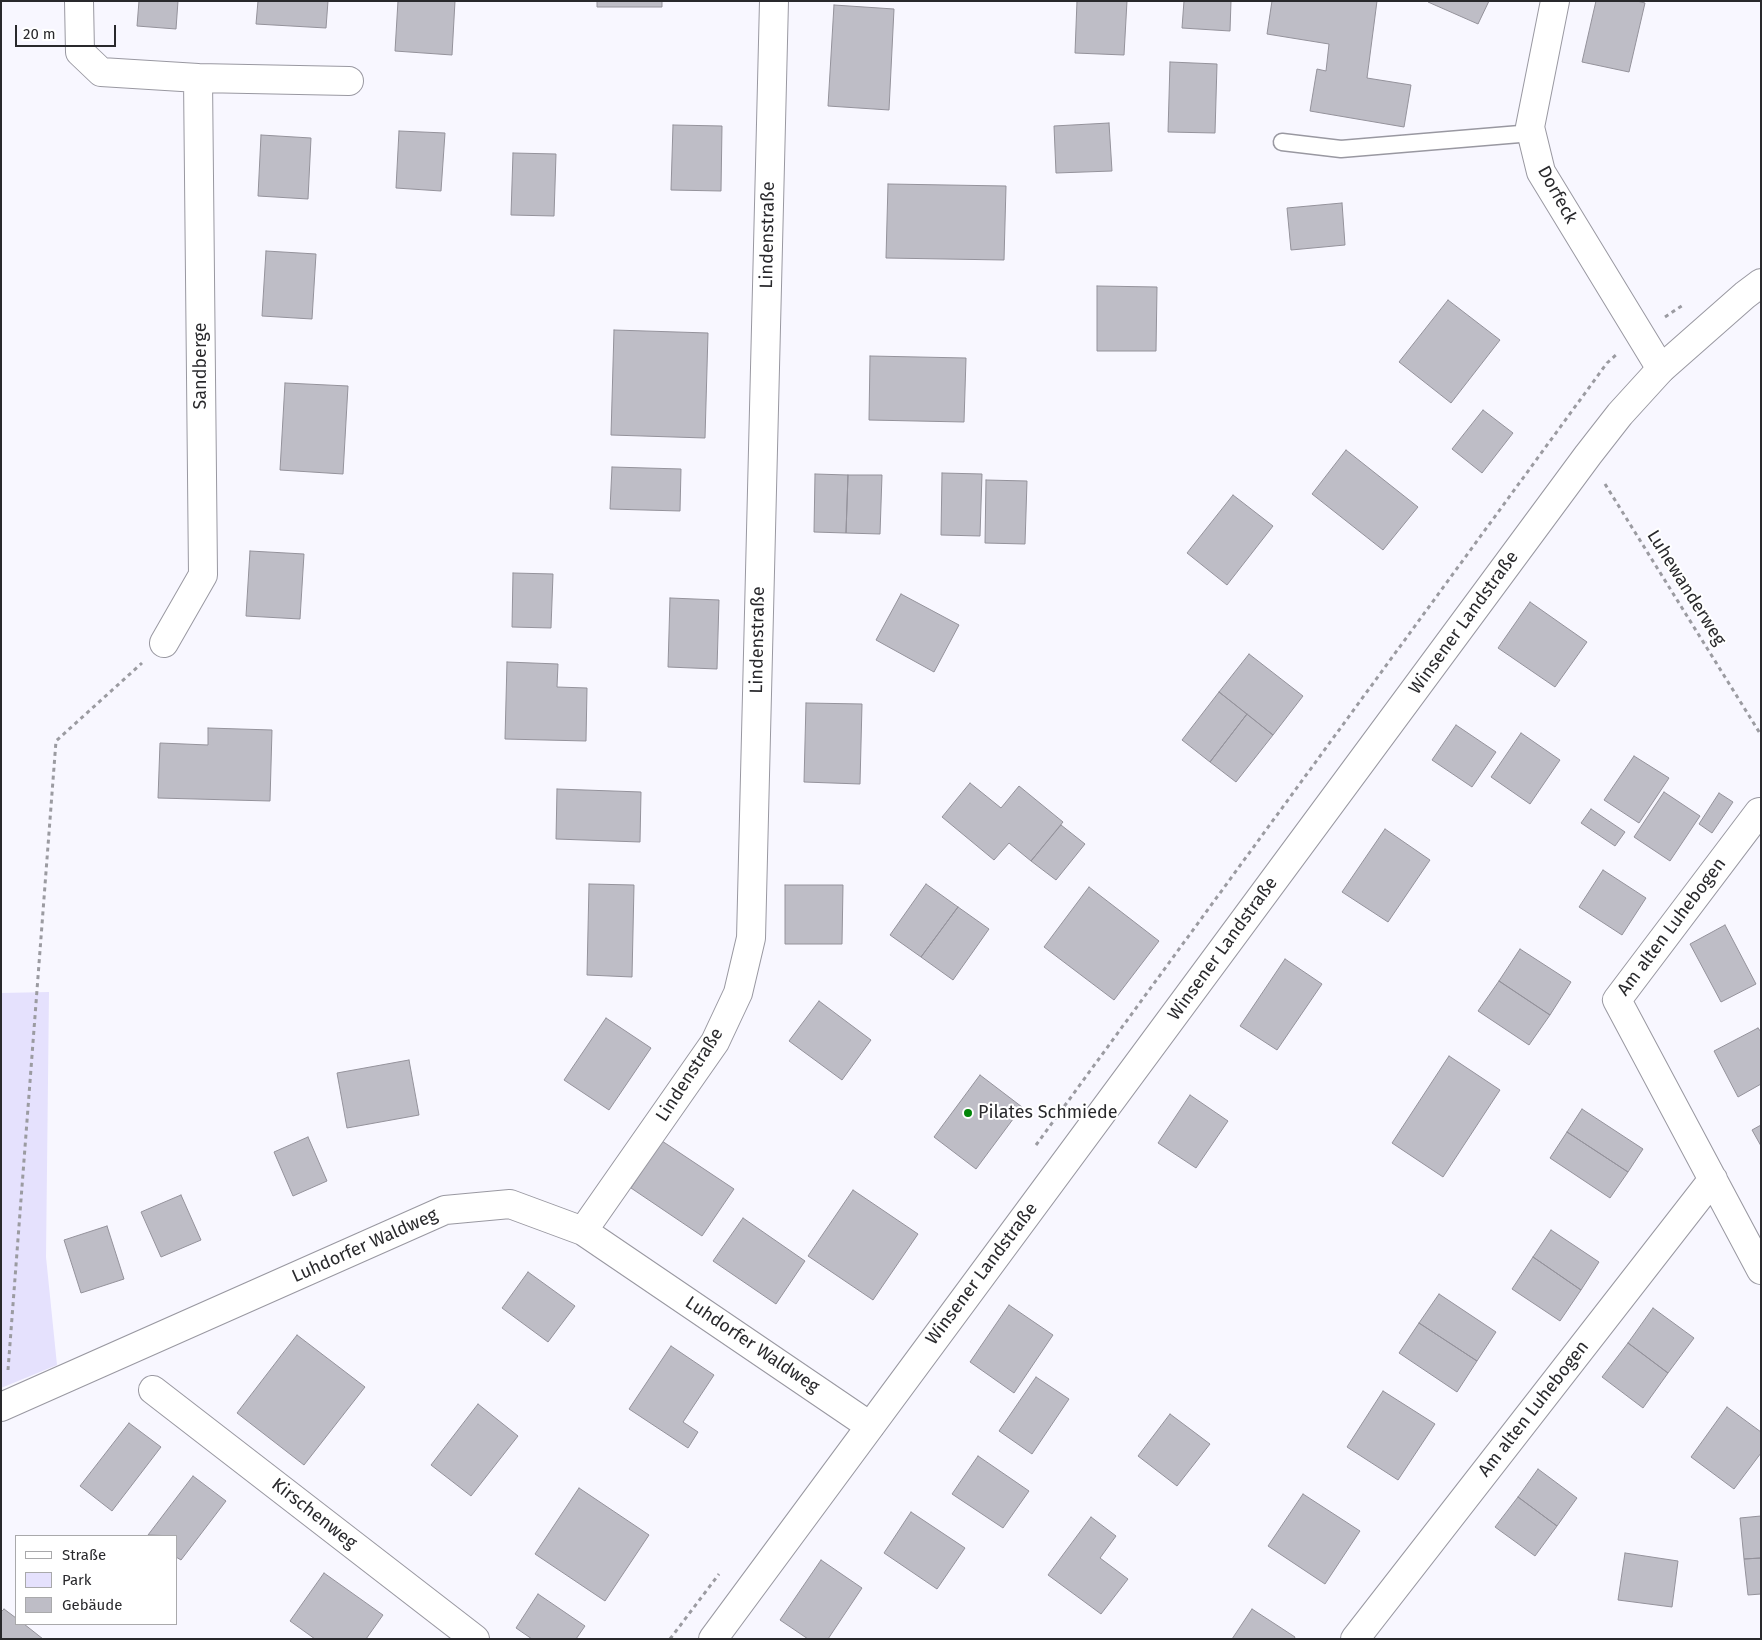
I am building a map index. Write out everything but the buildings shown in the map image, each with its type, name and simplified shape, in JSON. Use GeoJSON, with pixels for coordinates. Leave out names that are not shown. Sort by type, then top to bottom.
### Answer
{"type":"FeatureCollection","features":[{"type":"Feature","properties":{"kind":"street"},"geometry":{"type":"LineString","coordinates":[[80,1],[80,52],[101,72],[198,78],[349,80]]}},
{"type":"Feature","properties":{"kind":"street","name":"Lindenstraße"},"geometry":{"type":"LineString","coordinates":[[583,1231],[715,1042],[738,993],[751,938],[774,1]]}},
{"type":"Feature","properties":{"kind":"street","name":"Dorfeck"},"geometry":{"type":"LineString","coordinates":[[1555,1],[1530,127],[1541,172],[1661,369]]}},
{"type":"Feature","properties":{"kind":"street","name":"Sandberge"},"geometry":{"type":"LineString","coordinates":[[164,643],[203,575],[198,78]]}},
{"type":"Feature","properties":{"kind":"street","name":"Winsener Landstraße"},"geometry":{"type":"LineString","coordinates":[[713,1639],[1588,455],[1620,414],[1661,369],[1761,283]]}},
{"type":"Feature","properties":{"kind":"street","name":"Am alten Luhebogen"},"geometry":{"type":"LineString","coordinates":[[1759,812],[1617,1000],[1761,1270]]}},
{"type":"Feature","properties":{"kind":"street","name":"Am alten Luhebogen"},"geometry":{"type":"LineString","coordinates":[[1355,1639],[1713,1179]]}},
{"type":"Feature","properties":{"kind":"street","name":"Luhdorfer Waldweg"},"geometry":{"type":"LineString","coordinates":[[3,1406],[445,1210],[510,1204],[583,1231],[870,1426]]}},
{"type":"Feature","properties":{"kind":"street","name":"Kirschenweg"},"geometry":{"type":"LineString","coordinates":[[153,1390],[475,1639]]}},
{"type":"Feature","properties":{"kind":"lane"},"geometry":{"type":"LineString","coordinates":[[1282,142],[1341,149],[1532,133]]}},
{"type":"Feature","properties":{"kind":"path","name":"Luhewanderweg"},"geometry":{"type":"LineString","coordinates":[[1588,455],[1761,734]]}},
{"type":"Feature","properties":{"kind":"path"},"geometry":{"type":"LineString","coordinates":[[3,1406],[56,741],[164,643]]}},
{"type":"Feature","properties":{"kind":"green space"},"geometry":{"type":"Polygon","coordinates":[[[49,992],[46,1257],[57,1365],[1,1388],[1,993],[49,992]]]}},
{"type":"Feature","properties":{"kind":"place","name":"Pilates Schmiede"},"geometry":{"type":"Point","coordinates":[968,1113]}}]}
